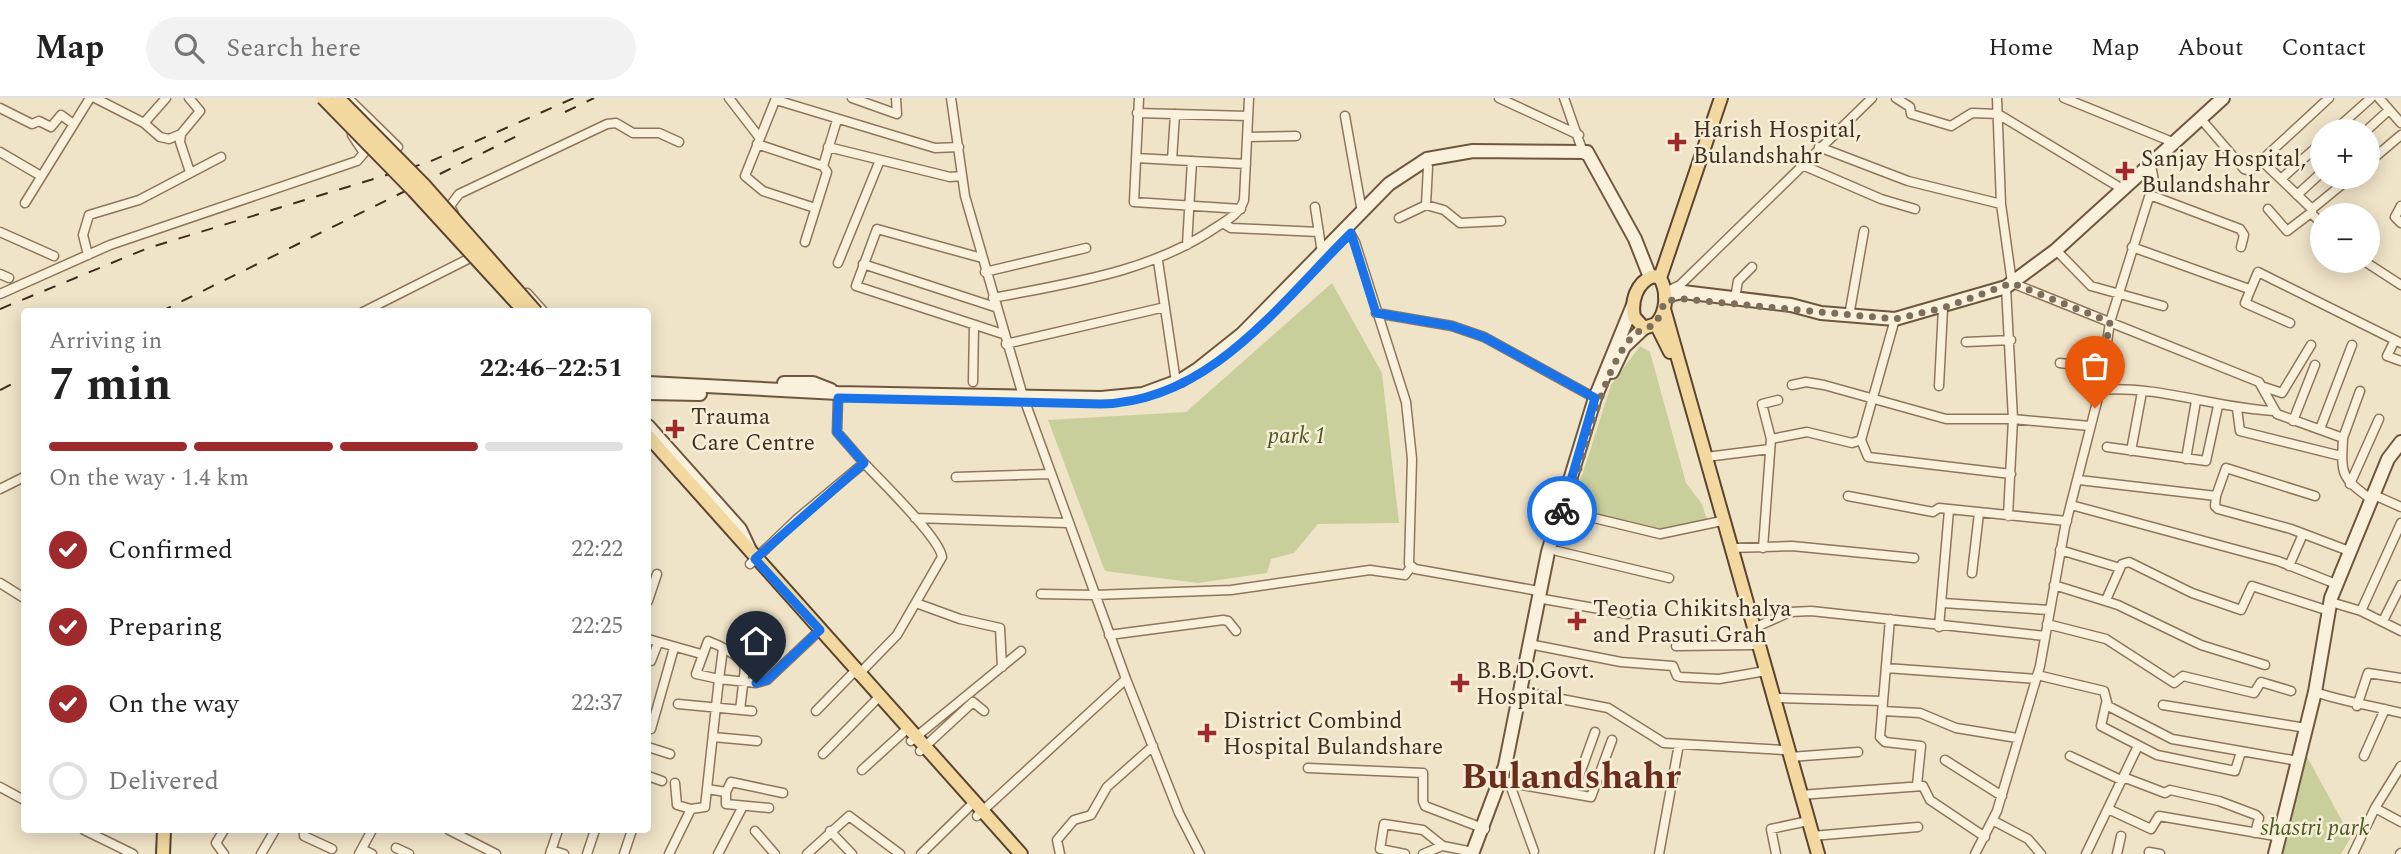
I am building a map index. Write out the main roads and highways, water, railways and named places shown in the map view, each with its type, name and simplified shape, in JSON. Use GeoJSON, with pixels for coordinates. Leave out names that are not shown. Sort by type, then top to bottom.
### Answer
{"type":"FeatureCollection","features":[{"type":"Feature","properties":{"kind":"main road"},"geometry":{"type":"LineString","coordinates":[[323,98],[414,191],[521,308]]}},
{"type":"Feature","properties":{"kind":"main road"},"geometry":{"type":"LineString","coordinates":[[338,98],[424,186],[532,308]]}},
{"type":"Feature","properties":{"kind":"main road"},"geometry":{"type":"LineString","coordinates":[[1714,98],[1652,278],[1664,299],[1774,698],[1786,753],[1805,821],[1818,854]]}},
{"type":"Feature","properties":{"kind":"main road"},"geometry":{"type":"LineString","coordinates":[[1721,98],[1652,278],[1637,291],[1633,305],[1636,323],[1650,326],[1672,357],[1760,672],[1800,795],[1812,854]]}},
{"type":"Feature","properties":{"kind":"main road"},"geometry":{"type":"LineString","coordinates":[[1650,326],[1664,299]]}},
{"type":"Feature","properties":{"kind":"main road"},"geometry":{"type":"LineString","coordinates":[[651,440],[751,558]]}},
{"type":"Feature","properties":{"kind":"main road"},"geometry":{"type":"LineString","coordinates":[[651,452],[818,632],[1012,853]]}},
{"type":"Feature","properties":{"kind":"main road"},"geometry":{"type":"LineString","coordinates":[[163,854],[164,833]]}},
{"type":"Feature","properties":{"kind":"railway"},"geometry":{"type":"LineString","coordinates":[[0,309],[148,248],[429,162],[574,98]]}},
{"type":"Feature","properties":{"kind":"railway"},"geometry":{"type":"LineString","coordinates":[[565,112],[594,98]]}},
{"type":"Feature","properties":{"kind":"railway"},"geometry":{"type":"LineString","coordinates":[[168,308],[521,134]]}},
{"type":"Feature","properties":{"kind":"railway"},"geometry":{"type":"LineString","coordinates":[[0,390],[21,380]]}},
{"type":"Feature","properties":{"kind":"place","name":"Harish Hospital, Bulandshahr"},"geometry":{"type":"Point","coordinates":[1677,142]}},
{"type":"Feature","properties":{"kind":"place","name":"Sanjay Hospital, Bulandshahr"},"geometry":{"type":"Point","coordinates":[2125,171]}},
{"type":"Feature","properties":{"kind":"place","name":"Trauma Care Centre"},"geometry":{"type":"Point","coordinates":[675,429]}},
{"type":"Feature","properties":{"kind":"place","name":"Teotia Chikitshalya and Prasuti Grah"},"geometry":{"type":"Point","coordinates":[1577,621]}},
{"type":"Feature","properties":{"kind":"place","name":"B.B.D.Govt. Hospital"},"geometry":{"type":"Point","coordinates":[1460,683]}},
{"type":"Feature","properties":{"kind":"place","name":"District Combind Hospital Bulandshare"},"geometry":{"type":"Point","coordinates":[1207,733]}},
{"type":"Feature","properties":{"kind":"district","name":"Bulandshahr"},"geometry":{"type":"Point","coordinates":[1571,775]}},
{"type":"Feature","properties":{"kind":"park label","name":"park 1"},"geometry":{"type":"Point","coordinates":[1297,435]}},
{"type":"Feature","properties":{"kind":"park label","name":"shastri park"},"geometry":{"type":"Point","coordinates":[2315,827]}}]}
